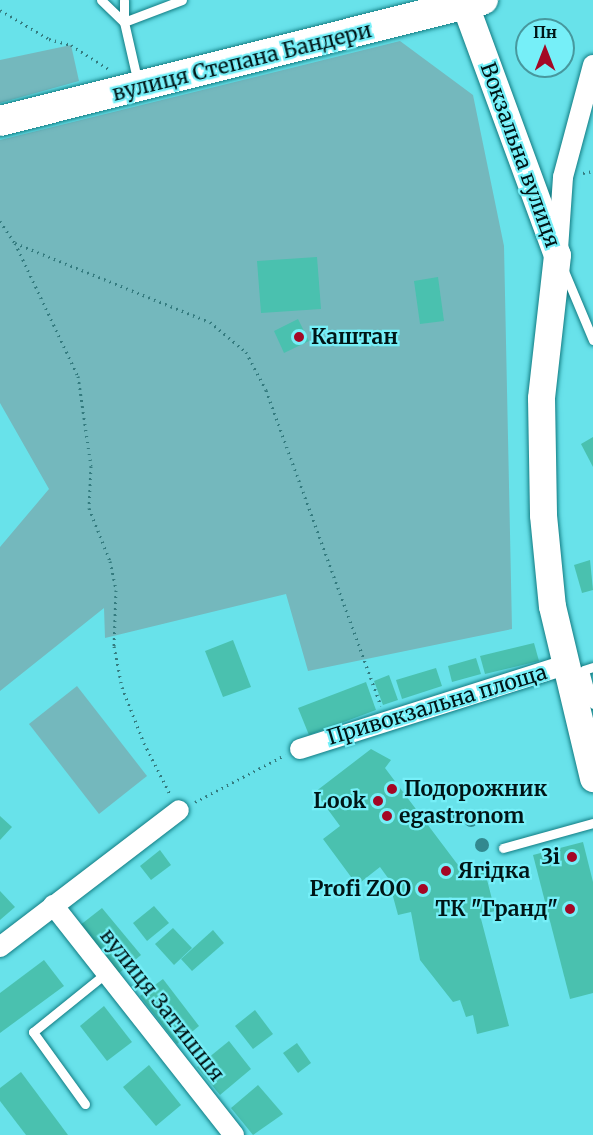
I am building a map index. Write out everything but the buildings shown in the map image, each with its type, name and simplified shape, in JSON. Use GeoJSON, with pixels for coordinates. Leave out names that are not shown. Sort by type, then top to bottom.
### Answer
{"type":"FeatureCollection","features":[{"type":"Feature","properties":{"kind":"main road","name":"вулиця Степана Бандери"},"geometry":{"type":"LineString","coordinates":[[0,121],[139,89],[474,3]]}},
{"type":"Feature","properties":{"kind":"main road","name":"Вокзальна вулиця"},"geometry":{"type":"LineString","coordinates":[[474,3],[557,255],[541,398],[543,515],[552,606],[579,678]]}},
{"type":"Feature","properties":{"kind":"main road","name":"Привокзальна площа"},"geometry":{"type":"LineString","coordinates":[[579,678],[593,778]]}},
{"type":"Feature","properties":{"kind":"street"},"geometry":{"type":"LineString","coordinates":[[557,255],[563,177],[593,65]]}},
{"type":"Feature","properties":{"kind":"street","name":"Привокзальна площа"},"geometry":{"type":"LineString","coordinates":[[300,748],[386,719],[579,678]]}},
{"type":"Feature","properties":{"kind":"street"},"geometry":{"type":"LineString","coordinates":[[0,946],[179,810]]}},
{"type":"Feature","properties":{"kind":"street","name":"вулиця Затишшя"},"geometry":{"type":"LineString","coordinates":[[53,905],[234,1135]]}},
{"type":"Feature","properties":{"kind":"lane"},"geometry":{"type":"LineString","coordinates":[[101,0],[124,22]]}},
{"type":"Feature","properties":{"kind":"lane"},"geometry":{"type":"LineString","coordinates":[[124,0],[124,22],[139,89]]}},
{"type":"Feature","properties":{"kind":"lane"},"geometry":{"type":"LineString","coordinates":[[124,22],[182,0]]}},
{"type":"Feature","properties":{"kind":"lane"},"geometry":{"type":"LineString","coordinates":[[557,255],[593,340]]}},
{"type":"Feature","properties":{"kind":"lane"},"geometry":{"type":"LineString","coordinates":[[593,667],[584,670],[579,678],[593,704]]}},
{"type":"Feature","properties":{"kind":"lane"},"geometry":{"type":"LineString","coordinates":[[503,848],[593,823]]}},
{"type":"Feature","properties":{"kind":"lane"},"geometry":{"type":"LineString","coordinates":[[85,1104],[33,1032],[106,973]]}},
{"type":"Feature","properties":{"kind":"path"},"geometry":{"type":"LineString","coordinates":[[0,10],[49,39],[71,45],[139,89]]}},
{"type":"Feature","properties":{"kind":"path"},"geometry":{"type":"LineString","coordinates":[[0,221],[15,243],[78,376],[91,466],[89,508],[110,561],[116,590],[114,646],[122,687],[144,743],[179,810],[264,764],[300,748]]}},
{"type":"Feature","properties":{"kind":"path"},"geometry":{"type":"LineString","coordinates":[[15,243],[210,322],[246,352],[266,390],[386,719]]}},
{"type":"Feature","properties":{"kind":"shaded area"},"geometry":{"type":"Polygon","coordinates":[[[400,41],[473,95],[504,246],[512,629],[308,671],[286,594],[105,638],[104,608],[0,691],[0,547],[49,489],[0,403],[0,140],[400,41]]]}},
{"type":"Feature","properties":{"kind":"shaded area"},"geometry":{"type":"Polygon","coordinates":[[[71,45],[79,81],[0,103],[0,60],[71,45]]]}},
{"type":"Feature","properties":{"kind":"shaded area"},"geometry":{"type":"Polygon","coordinates":[[[77,686],[147,776],[99,814],[29,724],[77,686]]]}},
{"type":"Feature","properties":{"kind":"place","name":"Каштан"},"geometry":{"type":"Point","coordinates":[299,337]}},
{"type":"Feature","properties":{"kind":"place","name":"Подорожник"},"geometry":{"type":"Point","coordinates":[392,789]}},
{"type":"Feature","properties":{"kind":"place","name":"Look"},"geometry":{"type":"Point","coordinates":[378,801]}},
{"type":"Feature","properties":{"kind":"place","name":"egastronom"},"geometry":{"type":"Point","coordinates":[387,816]}},
{"type":"Feature","properties":{"kind":"place","name":"3і"},"geometry":{"type":"Point","coordinates":[572,857]}},
{"type":"Feature","properties":{"kind":"place","name":"Ягідка"},"geometry":{"type":"Point","coordinates":[446,871]}},
{"type":"Feature","properties":{"kind":"place","name":"Profi ZOO"},"geometry":{"type":"Point","coordinates":[423,889]}},
{"type":"Feature","properties":{"kind":"place","name":"ТК \"Гранд\""},"geometry":{"type":"Point","coordinates":[570,909]}}]}
